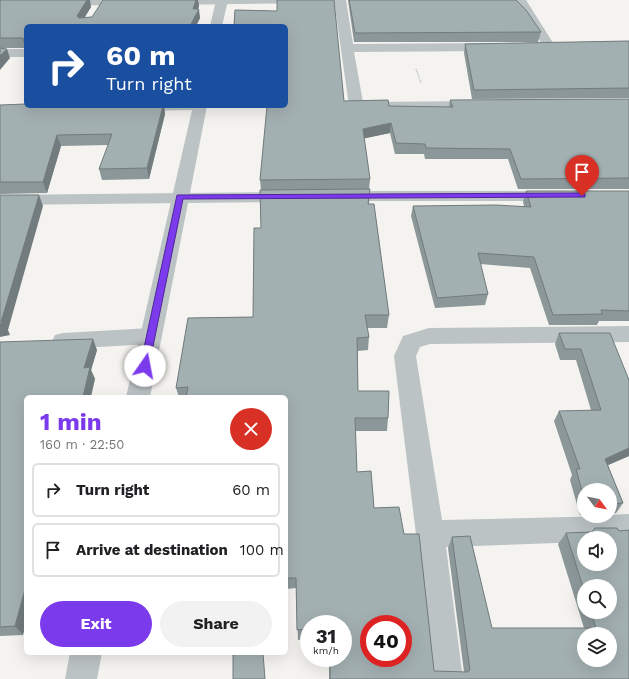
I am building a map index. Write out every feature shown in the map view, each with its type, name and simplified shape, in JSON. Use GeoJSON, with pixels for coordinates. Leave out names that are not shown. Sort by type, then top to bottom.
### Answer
{"type":"FeatureCollection","features":[{"type":"Feature","properties":{"kind":"street"},"geometry":{"type":"LineString","coordinates":[[158,2],[318,0]]}},
{"type":"Feature","properties":{"kind":"street"},"geometry":{"type":"LineString","coordinates":[[340,0],[356,106],[497,104]]}},
{"type":"Feature","properties":{"kind":"street"},"geometry":{"type":"LineString","coordinates":[[516,0],[520,0],[550,46]]}},
{"type":"Feature","properties":{"kind":"street"},"geometry":{"type":"LineString","coordinates":[[216,24],[222,1]]}},
{"type":"Feature","properties":{"kind":"street"},"geometry":{"type":"LineString","coordinates":[[95,14],[102,2]]}},
{"type":"Feature","properties":{"kind":"street"},"geometry":{"type":"LineString","coordinates":[[0,3],[142,2]]}},
{"type":"Feature","properties":{"kind":"street"},"geometry":{"type":"LineString","coordinates":[[534,46],[565,46]]}},
{"type":"Feature","properties":{"kind":"street"},"geometry":{"type":"LineString","coordinates":[[348,48],[503,47]]}},
{"type":"Feature","properties":{"kind":"street"},"geometry":{"type":"LineString","coordinates":[[0,53],[24,53]]}},
{"type":"Feature","properties":{"kind":"street"},"geometry":{"type":"LineString","coordinates":[[138,395],[200,108]]}},
{"type":"Feature","properties":{"kind":"street"},"geometry":{"type":"LineString","coordinates":[[0,200],[314,196],[574,196]]}},
{"type":"Feature","properties":{"kind":"street"},"geometry":{"type":"LineString","coordinates":[[447,679],[430,534],[405,356],[411,342],[429,336],[629,334]]}},
{"type":"Feature","properties":{"kind":"street"},"geometry":{"type":"LineString","coordinates":[[40,343],[151,336]]}},
{"type":"Feature","properties":{"kind":"street"},"geometry":{"type":"LineString","coordinates":[[430,534],[629,527]]}},
{"type":"Feature","properties":{"kind":"street"},"geometry":{"type":"LineString","coordinates":[[81,679],[86,655]]}},
{"type":"Feature","properties":{"kind":"path"},"geometry":{"type":"LineString","coordinates":[[410,48],[428,105]]}},
{"type":"Feature","properties":{"kind":"building"},"geometry":{"type":"Polygon","coordinates":[[[0,0],[87,0],[77,16],[79,18],[92,17],[103,0],[196,0],[193,9],[199,9],[191,24],[24,24],[24,42],[23,38],[0,38],[0,0]]]}},
{"type":"Feature","properties":{"kind":"building"},"geometry":{"type":"Polygon","coordinates":[[[277,0],[334,0],[344,101],[388,100],[389,106],[453,107],[450,100],[629,99],[629,178],[521,179],[510,149],[426,148],[425,144],[396,143],[391,123],[363,129],[370,179],[260,180],[267,108],[288,108],[288,24],[234,24],[235,10],[277,11],[277,0]]]}},
{"type":"Feature","properties":{"kind":"building"},"geometry":{"type":"Polygon","coordinates":[[[349,0],[516,0],[526,10],[541,32],[355,33],[349,0]]]}},
{"type":"Feature","properties":{"kind":"building"},"geometry":{"type":"Polygon","coordinates":[[[629,41],[629,88],[474,90],[465,44],[629,41]]]}},
{"type":"Feature","properties":{"kind":"building"},"geometry":{"type":"Polygon","coordinates":[[[0,48],[7,49],[0,56],[0,48]]]}},
{"type":"Feature","properties":{"kind":"building"},"geometry":{"type":"Polygon","coordinates":[[[24,104],[24,108],[162,108],[147,168],[99,169],[112,134],[57,135],[43,182],[0,182],[0,105],[24,104]]]}},
{"type":"Feature","properties":{"kind":"building"},"geometry":{"type":"Polygon","coordinates":[[[370,189],[368,204],[374,204],[389,315],[365,315],[369,337],[357,338],[358,391],[389,391],[388,418],[355,418],[357,472],[371,471],[374,508],[399,507],[404,534],[419,534],[434,671],[468,672],[470,670],[452,537],[470,536],[492,628],[577,628],[577,667],[617,667],[617,627],[596,627],[593,619],[617,619],[617,579],[581,579],[578,571],[617,571],[617,531],[593,531],[595,528],[617,528],[619,531],[629,530],[629,679],[330,679],[330,667],[352,667],[352,615],[300,615],[300,630],[297,630],[296,578],[288,578],[288,395],[186,395],[188,387],[176,388],[188,318],[253,317],[254,228],[261,228],[260,190],[370,189]]]}},
{"type":"Feature","properties":{"kind":"building"},"geometry":{"type":"Polygon","coordinates":[[[526,191],[629,191],[629,311],[601,310],[602,314],[553,315],[534,257],[478,253],[488,294],[437,298],[413,206],[496,205],[531,207],[526,191]]]}},
{"type":"Feature","properties":{"kind":"building"},"geometry":{"type":"Polygon","coordinates":[[[0,195],[39,195],[1,322],[4,323],[0,324],[0,195]]]}},
{"type":"Feature","properties":{"kind":"building"},"geometry":{"type":"Polygon","coordinates":[[[559,333],[610,333],[629,380],[629,448],[605,459],[615,483],[580,483],[576,469],[580,469],[559,411],[601,410],[581,349],[565,349],[559,333]]]}},
{"type":"Feature","properties":{"kind":"building"},"geometry":{"type":"Polygon","coordinates":[[[93,339],[84,368],[90,367],[83,395],[24,395],[24,593],[15,626],[0,627],[0,342],[93,339]]]}},
{"type":"Feature","properties":{"kind":"building"},"geometry":{"type":"Polygon","coordinates":[[[617,488],[623,503],[617,503],[617,488]]]}},
{"type":"Feature","properties":{"kind":"building"},"geometry":{"type":"Polygon","coordinates":[[[566,533],[577,533],[577,568],[566,533]]]}},
{"type":"Feature","properties":{"kind":"building"},"geometry":{"type":"Polygon","coordinates":[[[233,655],[263,655],[265,679],[233,679],[233,655]]]}},
{"type":"Feature","properties":{"kind":"route"},"geometry":{"type":"LineString","coordinates":[[145,366],[180,197],[582,196]]}}]}
